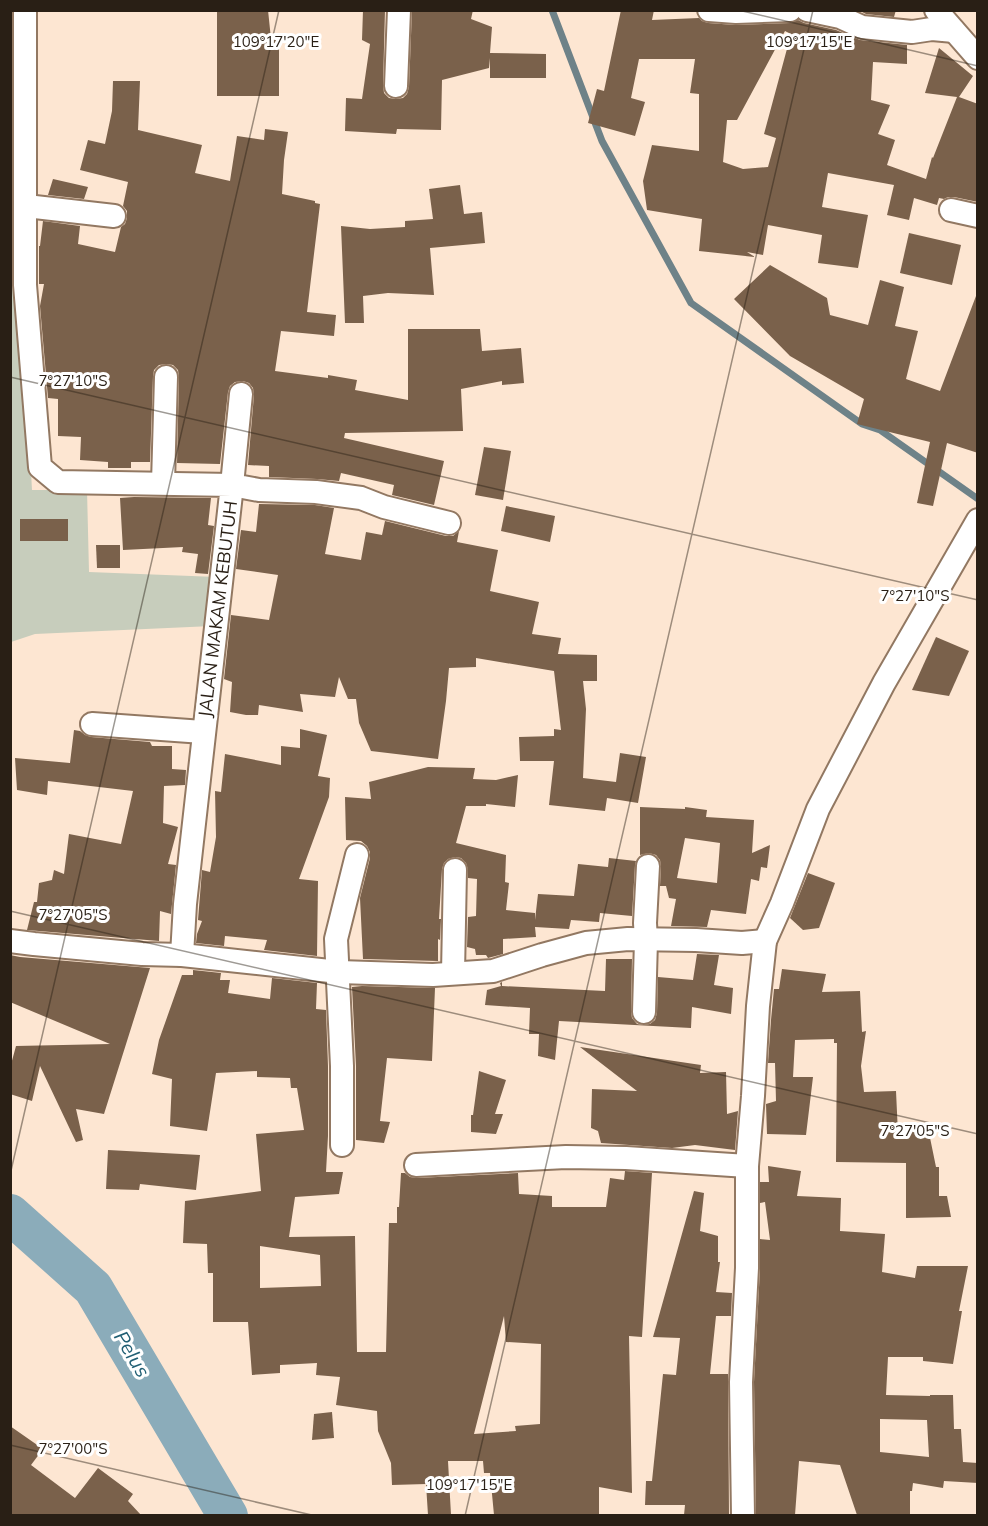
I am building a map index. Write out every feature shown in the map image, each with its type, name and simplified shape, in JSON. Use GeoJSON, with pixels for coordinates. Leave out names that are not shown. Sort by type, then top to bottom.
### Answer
{"type":"FeatureCollection","features":[{"type":"Feature","properties":{"kind":"street","name":"JALAN MAKAM KEBUTUH"},"geometry":{"type":"LineString","coordinates":[[25,10],[25,285],[40,467],[58,482],[232,485],[203,732],[182,955]]}},
{"type":"Feature","properties":{"kind":"street"},"geometry":{"type":"LineString","coordinates":[[396,86],[399,10]]}},
{"type":"Feature","properties":{"kind":"street"},"geometry":{"type":"LineString","coordinates":[[709,10],[736,12],[790,10]]}},
{"type":"Feature","properties":{"kind":"street"},"geometry":{"type":"LineString","coordinates":[[807,10],[840,17],[862,27],[912,32],[932,29],[954,31]]}},
{"type":"Feature","properties":{"kind":"street"},"geometry":{"type":"LineString","coordinates":[[936,10],[978,58]]}},
{"type":"Feature","properties":{"kind":"street"},"geometry":{"type":"LineString","coordinates":[[26,206],[114,216]]}},
{"type":"Feature","properties":{"kind":"street"},"geometry":{"type":"LineString","coordinates":[[951,210],[978,216]]}},
{"type":"Feature","properties":{"kind":"street"},"geometry":{"type":"LineString","coordinates":[[164,483],[166,377]]}},
{"type":"Feature","properties":{"kind":"street"},"geometry":{"type":"LineString","coordinates":[[241,394],[232,485],[259,490],[316,492],[361,498],[384,507],[449,523]]}},
{"type":"Feature","properties":{"kind":"street"},"geometry":{"type":"LineString","coordinates":[[743,1515],[741,1383],[747,1268],[747,1166],[765,941],[818,809],[884,683],[973,528]]}},
{"type":"Feature","properties":{"kind":"street"},"geometry":{"type":"LineString","coordinates":[[92,724],[203,732]]}},
{"type":"Feature","properties":{"kind":"street"},"geometry":{"type":"LineString","coordinates":[[342,1145],[342,1066],[336,939],[357,855]]}},
{"type":"Feature","properties":{"kind":"street"},"geometry":{"type":"LineString","coordinates":[[644,1012],[648,866]]}},
{"type":"Feature","properties":{"kind":"street"},"geometry":{"type":"LineString","coordinates":[[453,973],[455,870]]}},
{"type":"Feature","properties":{"kind":"street"},"geometry":{"type":"LineString","coordinates":[[10,941],[130,953],[182,955],[339,972],[433,975],[493,971],[586,943],[628,939],[742,943],[765,941]]}},
{"type":"Feature","properties":{"kind":"street"},"geometry":{"type":"LineString","coordinates":[[416,1165],[566,1157],[626,1158],[747,1166]]}},
{"type":"Feature","properties":{"kind":"green space"},"geometry":{"type":"Polygon","coordinates":[[[10,11],[19,11],[17,207],[32,490],[87,490],[89,572],[217,577],[212,626],[35,634],[11,642],[10,11]]]}},
{"type":"Feature","properties":{"kind":"building"},"geometry":{"type":"Polygon","coordinates":[[[217,10],[268,10],[271,39],[279,39],[279,96],[217,96],[217,10]]]}},
{"type":"Feature","properties":{"kind":"building"},"geometry":{"type":"Polygon","coordinates":[[[363,10],[385,10],[383,85],[384,93],[389,98],[403,98],[409,87],[412,10],[473,10],[471,19],[492,27],[490,53],[546,54],[546,78],[490,78],[490,58],[489,68],[442,80],[441,130],[397,129],[396,134],[345,131],[346,98],[362,99],[370,44],[362,40],[363,10]]]}},
{"type":"Feature","properties":{"kind":"building"},"geometry":{"type":"Polygon","coordinates":[[[621,10],[654,10],[652,20],[699,18],[708,23],[735,25],[790,23],[798,20],[836,30],[860,40],[907,45],[907,64],[873,62],[871,100],[890,105],[878,134],[895,140],[887,165],[926,179],[932,157],[957,97],[925,93],[939,48],[973,76],[959,97],[978,104],[978,202],[948,197],[939,198],[937,205],[914,198],[909,220],[887,215],[894,185],[828,173],[822,207],[868,215],[858,268],[818,263],[822,235],[768,225],[763,255],[747,252],[755,257],[699,251],[702,219],[647,210],[643,181],[652,145],[699,151],[699,94],[690,93],[695,59],[639,59],[631,98],[645,102],[635,136],[588,123],[597,89],[604,91],[621,10]],[[785,31],[737,120],[727,120],[723,162],[743,169],[768,167],[776,138],[764,134],[791,34],[785,31]]]}},
{"type":"Feature","properties":{"kind":"building"},"geometry":{"type":"Polygon","coordinates":[[[858,10],[896,10],[894,17],[866,14],[858,10]]]}},
{"type":"Feature","properties":{"kind":"building"},"geometry":{"type":"Polygon","coordinates":[[[113,81],[140,81],[138,130],[202,145],[195,173],[230,181],[237,136],[264,140],[265,129],[288,132],[282,194],[320,204],[307,312],[336,315],[334,336],[281,331],[275,371],[328,378],[328,375],[357,380],[355,390],[408,400],[408,329],[480,329],[482,351],[521,348],[524,383],[502,385],[502,381],[461,389],[463,431],[345,433],[344,438],[444,461],[434,505],[392,495],[394,485],[341,473],[339,481],[269,477],[269,466],[248,465],[254,395],[253,388],[249,383],[243,381],[235,382],[230,386],[228,392],[220,464],[177,463],[179,377],[178,370],[173,365],[159,365],[154,370],[150,462],[131,462],[131,468],[108,468],[108,462],[80,460],[81,437],[58,436],[58,399],[48,398],[40,306],[44,284],[39,284],[39,246],[43,221],[80,226],[78,244],[115,252],[121,227],[127,218],[127,211],[123,206],[128,182],[80,170],[88,140],[105,144],[112,111],[113,81]]]}},
{"type":"Feature","properties":{"kind":"building"},"geometry":{"type":"Polygon","coordinates":[[[53,179],[88,187],[84,199],[48,195],[53,179]]]}},
{"type":"Feature","properties":{"kind":"building"},"geometry":{"type":"Polygon","coordinates":[[[460,185],[464,214],[482,212],[485,243],[430,248],[434,295],[388,293],[363,296],[364,323],[345,323],[341,226],[370,229],[405,227],[405,221],[433,219],[429,189],[460,185]]]}},
{"type":"Feature","properties":{"kind":"building"},"geometry":{"type":"Polygon","coordinates":[[[909,233],[961,245],[952,285],[900,273],[909,233]]]}},
{"type":"Feature","properties":{"kind":"building"},"geometry":{"type":"Polygon","coordinates":[[[770,265],[827,298],[830,315],[868,325],[880,280],[904,287],[895,326],[918,331],[906,379],[940,391],[976,296],[978,296],[978,453],[947,443],[933,506],[917,503],[930,442],[857,424],[864,399],[790,356],[734,299],[770,265]]]}},
{"type":"Feature","properties":{"kind":"building"},"geometry":{"type":"Polygon","coordinates":[[[484,447],[511,451],[503,500],[475,495],[484,447]]]}},
{"type":"Feature","properties":{"kind":"building"},"geometry":{"type":"Polygon","coordinates":[[[120,498],[211,498],[208,525],[214,526],[208,574],[195,573],[198,554],[182,552],[183,547],[123,550],[120,498]]]}},
{"type":"Feature","properties":{"kind":"building"},"geometry":{"type":"Polygon","coordinates":[[[259,504],[315,505],[334,508],[325,554],[361,560],[366,532],[382,535],[385,521],[446,536],[453,536],[459,531],[457,542],[498,550],[490,591],[539,602],[532,634],[561,638],[558,654],[597,655],[597,681],[583,681],[586,709],[583,778],[616,782],[620,753],[646,757],[638,803],[607,798],[605,811],[549,805],[554,761],[520,761],[519,737],[554,736],[554,729],[561,730],[554,671],[476,658],[476,667],[449,668],[438,759],[371,751],[359,723],[356,699],[348,699],[339,677],[335,697],[300,694],[303,712],[259,705],[258,715],[230,712],[232,682],[224,679],[231,615],[269,620],[278,575],[236,569],[241,530],[256,532],[259,504]]]}},
{"type":"Feature","properties":{"kind":"building"},"geometry":{"type":"Polygon","coordinates":[[[506,506],[555,516],[550,542],[501,531],[506,506]]]}},
{"type":"Feature","properties":{"kind":"building"},"geometry":{"type":"Polygon","coordinates":[[[20,519],[68,519],[68,541],[20,541],[20,519]]]}},
{"type":"Feature","properties":{"kind":"building"},"geometry":{"type":"Polygon","coordinates":[[[96,545],[120,545],[120,568],[97,568],[96,545]]]}},
{"type":"Feature","properties":{"kind":"building"},"geometry":{"type":"Polygon","coordinates":[[[936,637],[969,651],[949,696],[912,690],[936,637]]]}},
{"type":"Feature","properties":{"kind":"building"},"geometry":{"type":"Polygon","coordinates":[[[300,729],[327,735],[318,776],[330,778],[329,797],[299,879],[318,881],[317,956],[264,950],[267,940],[225,936],[224,946],[196,943],[202,921],[198,920],[202,870],[210,872],[216,837],[215,791],[221,792],[225,754],[281,765],[281,746],[300,748],[300,729]]]}},
{"type":"Feature","properties":{"kind":"building"},"geometry":{"type":"Polygon","coordinates":[[[74,730],[91,737],[150,742],[152,746],[172,746],[172,769],[186,770],[185,785],[164,786],[163,823],[178,827],[168,864],[176,865],[171,914],[160,911],[159,941],[27,930],[34,902],[37,902],[39,883],[52,880],[54,870],[64,874],[69,834],[121,844],[133,791],[48,781],[47,795],[17,790],[15,758],[70,763],[74,730]]]}},
{"type":"Feature","properties":{"kind":"building"},"geometry":{"type":"Polygon","coordinates":[[[428,767],[475,768],[473,779],[496,780],[518,775],[515,807],[486,804],[486,806],[466,806],[456,843],[506,855],[505,882],[509,883],[506,910],[535,913],[535,920],[538,894],[574,896],[578,864],[608,867],[609,858],[636,861],[632,916],[600,913],[599,922],[571,920],[569,929],[535,927],[536,937],[503,939],[503,954],[488,958],[486,955],[476,955],[475,949],[467,947],[468,917],[476,916],[477,879],[468,878],[466,863],[461,858],[455,857],[448,859],[442,869],[438,961],[363,959],[360,898],[370,852],[361,841],[346,840],[345,797],[371,799],[369,782],[428,767]]]}},
{"type":"Feature","properties":{"kind":"building"},"geometry":{"type":"Polygon","coordinates":[[[640,807],[685,809],[685,807],[707,810],[706,817],[754,820],[752,853],[770,845],[767,868],[761,867],[759,881],[751,879],[746,914],[711,910],[707,927],[671,926],[676,899],[669,898],[666,886],[660,886],[660,860],[656,855],[649,853],[640,855],[640,807]],[[685,838],[677,878],[717,883],[720,843],[685,838]]]}},
{"type":"Feature","properties":{"kind":"building"},"geometry":{"type":"Polygon","coordinates":[[[808,873],[835,883],[819,928],[803,930],[790,918],[808,873]]]}},
{"type":"Feature","properties":{"kind":"building"},"geometry":{"type":"Polygon","coordinates":[[[697,954],[719,955],[714,985],[733,988],[731,1014],[692,1007],[691,1028],[559,1021],[555,1060],[538,1056],[539,1034],[529,1034],[530,1008],[485,1005],[487,990],[501,986],[502,982],[502,986],[605,991],[606,959],[632,959],[632,1018],[637,1024],[650,1024],[655,1020],[657,1013],[658,977],[693,980],[697,954]]]}},
{"type":"Feature","properties":{"kind":"building"},"geometry":{"type":"Polygon","coordinates":[[[10,955],[150,968],[104,1114],[76,1109],[83,1140],[76,1142],[40,1066],[32,1101],[10,1094],[10,1068],[16,1046],[110,1044],[10,1002],[10,955]]]}},
{"type":"Feature","properties":{"kind":"building"},"geometry":{"type":"Polygon","coordinates":[[[782,969],[826,974],[822,992],[860,991],[862,1032],[866,1031],[861,1066],[864,1092],[896,1091],[898,1134],[928,1128],[936,1167],[939,1167],[939,1196],[947,1196],[951,1217],[906,1218],[906,1163],[836,1162],[837,1043],[834,1043],[834,1039],[795,1040],[793,1077],[813,1077],[806,1135],[767,1134],[766,1104],[776,1101],[775,1063],[768,1063],[771,1020],[774,989],[779,989],[782,969]]]}},
{"type":"Feature","properties":{"kind":"building"},"geometry":{"type":"Polygon","coordinates":[[[193,970],[221,973],[220,980],[230,980],[228,993],[270,999],[272,978],[317,983],[316,1009],[326,1010],[328,1136],[326,1172],[343,1172],[339,1194],[295,1197],[289,1237],[355,1236],[357,1352],[386,1352],[389,1223],[397,1223],[401,1173],[417,1178],[518,1173],[519,1194],[552,1196],[552,1207],[606,1207],[610,1178],[624,1180],[625,1171],[652,1173],[642,1337],[629,1336],[632,1493],[599,1487],[599,1515],[494,1515],[490,1473],[484,1473],[483,1461],[448,1461],[451,1515],[428,1515],[426,1484],[392,1485],[391,1463],[378,1431],[377,1411],[336,1405],[340,1377],[316,1375],[317,1363],[280,1365],[280,1373],[252,1375],[248,1322],[213,1322],[213,1273],[208,1273],[207,1244],[183,1243],[185,1201],[261,1191],[256,1134],[304,1130],[297,1088],[291,1088],[290,1078],[257,1077],[257,1071],[216,1073],[207,1131],[170,1126],[172,1079],[152,1074],[159,1040],[182,975],[193,975],[193,970]],[[260,1246],[260,1288],[321,1286],[320,1255],[260,1246]],[[504,1316],[474,1434],[516,1431],[515,1426],[540,1424],[541,1344],[506,1342],[504,1316]]]}},
{"type":"Feature","properties":{"kind":"building"},"geometry":{"type":"Polygon","coordinates":[[[352,987],[435,988],[432,1061],[387,1058],[380,1121],[390,1122],[384,1143],[356,1140],[356,1066],[352,987]]]}},
{"type":"Feature","properties":{"kind":"building"},"geometry":{"type":"Polygon","coordinates":[[[580,1047],[701,1065],[700,1073],[726,1072],[727,1114],[738,1111],[735,1150],[695,1145],[672,1148],[601,1143],[598,1131],[591,1128],[592,1089],[637,1091],[580,1047]]]}},
{"type":"Feature","properties":{"kind":"building"},"geometry":{"type":"Polygon","coordinates":[[[479,1071],[506,1080],[495,1114],[503,1114],[496,1134],[471,1132],[471,1115],[473,1115],[479,1071]]]}},
{"type":"Feature","properties":{"kind":"building"},"geometry":{"type":"Polygon","coordinates":[[[108,1150],[200,1155],[196,1190],[140,1184],[139,1190],[106,1189],[108,1150]]]}},
{"type":"Feature","properties":{"kind":"building"},"geometry":{"type":"Polygon","coordinates":[[[768,1166],[801,1171],[797,1196],[841,1198],[840,1231],[885,1234],[882,1272],[915,1278],[917,1266],[968,1266],[959,1311],[962,1311],[953,1364],[923,1361],[923,1357],[888,1357],[886,1395],[953,1395],[954,1429],[961,1429],[963,1462],[978,1463],[978,1483],[944,1481],[943,1488],[913,1483],[912,1491],[910,1491],[910,1515],[857,1515],[840,1465],[799,1461],[795,1515],[756,1515],[754,1382],[760,1239],[770,1240],[765,1202],[760,1203],[760,1182],[769,1182],[768,1166]],[[880,1419],[880,1452],[929,1457],[927,1420],[880,1419]]]}},
{"type":"Feature","properties":{"kind":"building"},"geometry":{"type":"Polygon","coordinates":[[[694,1191],[704,1193],[700,1231],[718,1236],[718,1262],[720,1262],[716,1292],[732,1293],[731,1316],[716,1316],[710,1374],[728,1374],[729,1515],[684,1515],[685,1505],[645,1505],[646,1481],[652,1481],[663,1374],[676,1375],[680,1338],[653,1337],[694,1191]]]}},
{"type":"Feature","properties":{"kind":"building"},"geometry":{"type":"Polygon","coordinates":[[[332,1412],[334,1438],[312,1440],[314,1414],[332,1412]]]}},
{"type":"Feature","properties":{"kind":"building"},"geometry":{"type":"Polygon","coordinates":[[[10,1426],[43,1449],[31,1465],[75,1498],[98,1468],[133,1494],[128,1501],[141,1515],[10,1515],[10,1426]]]}},
{"type":"Feature","properties":{"kind":"waterway"},"geometry":{"type":"LineString","coordinates":[[552,10],[602,141],[691,303],[862,424],[880,430],[978,499]]}},
{"type":"Feature","properties":{"kind":"waterway","name":"Pelus"},"geometry":{"type":"LineString","coordinates":[[10,1214],[93,1288],[228,1516]]}}]}
